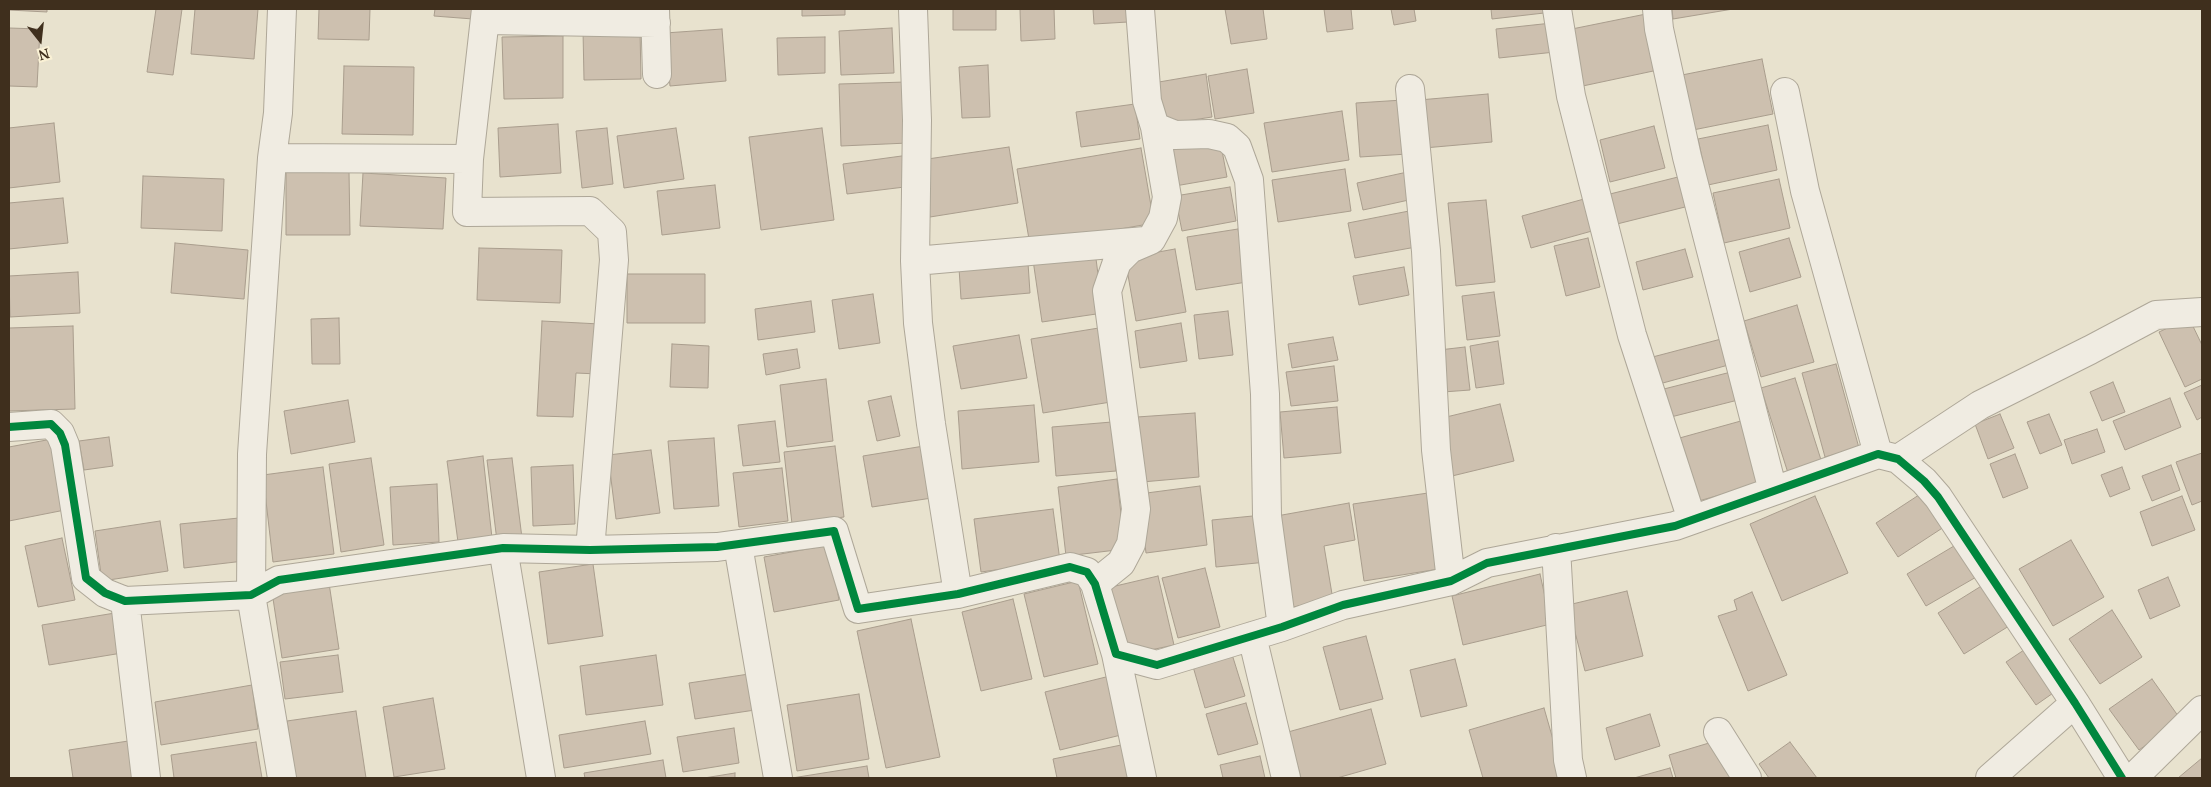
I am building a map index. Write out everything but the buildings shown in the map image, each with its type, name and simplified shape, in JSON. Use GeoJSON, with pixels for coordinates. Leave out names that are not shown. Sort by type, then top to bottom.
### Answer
{"type":"FeatureCollection","features":[{"type":"Feature","properties":{"kind":"street"},"geometry":{"type":"LineString","coordinates":[[282,9],[278,112],[272,158],[252,454],[251,595],[282,778]]}},
{"type":"Feature","properties":{"kind":"street"},"geometry":{"type":"LineString","coordinates":[[913,9],[917,120],[915,261],[918,323],[930,415],[958,594]]}},
{"type":"Feature","properties":{"kind":"street"},"geometry":{"type":"LineString","coordinates":[[1095,584],[1121,563],[1130,544],[1136,509],[1107,291],[1117,262],[1130,249],[1151,240],[1163,218],[1167,197],[1155,127],[1147,101],[1140,9]]}},
{"type":"Feature","properties":{"kind":"street"},"geometry":{"type":"LineString","coordinates":[[1557,9],[1571,96],[1632,336],[1692,520]]}},
{"type":"Feature","properties":{"kind":"street"},"geometry":{"type":"LineString","coordinates":[[1657,9],[1659,29],[1687,157],[1773,491]]}},
{"type":"Feature","properties":{"kind":"street"},"geometry":{"type":"LineString","coordinates":[[590,550],[614,260],[612,232],[590,211],[467,212],[469,159],[486,14],[655,16],[657,74]]}},
{"type":"Feature","properties":{"kind":"street"},"geometry":{"type":"LineString","coordinates":[[1410,89],[1426,251],[1436,450],[1451,581]]}},
{"type":"Feature","properties":{"kind":"street"},"geometry":{"type":"LineString","coordinates":[[1785,92],[1805,191],[1888,456],[1924,481],[1938,497],[2075,703],[2122,778]]}},
{"type":"Feature","properties":{"kind":"street"},"geometry":{"type":"LineString","coordinates":[[1155,127],[1175,135],[1209,134],[1227,138],[1237,147],[1249,180],[1265,394],[1268,516],[1282,626]]}},
{"type":"Feature","properties":{"kind":"street"},"geometry":{"type":"LineString","coordinates":[[272,158],[469,159]]}},
{"type":"Feature","properties":{"kind":"street"},"geometry":{"type":"LineString","coordinates":[[915,261],[1151,240]]}},
{"type":"Feature","properties":{"kind":"street"},"geometry":{"type":"LineString","coordinates":[[1116,654],[1157,665],[1252,636],[1343,605],[1451,581],[1487,563],[1675,526],[1773,491],[1888,456],[1980,405],[2090,350],[2156,314],[2202,312]]}},
{"type":"Feature","properties":{"kind":"street"},"geometry":{"type":"LineString","coordinates":[[9,427],[51,424],[60,433],[65,446],[86,578],[105,594],[125,601],[251,595],[279,580],[503,548],[590,550],[738,545],[834,531],[858,609],[958,594],[1070,567],[1086,572],[1095,584],[1116,654],[1142,778]]}},
{"type":"Feature","properties":{"kind":"street"},"geometry":{"type":"LineString","coordinates":[[738,545],[778,778]]}},
{"type":"Feature","properties":{"kind":"street"},"geometry":{"type":"LineString","coordinates":[[503,548],[541,778]]}},
{"type":"Feature","properties":{"kind":"street"},"geometry":{"type":"LineString","coordinates":[[1556,548],[1568,760],[1572,778]]}},
{"type":"Feature","properties":{"kind":"street"},"geometry":{"type":"LineString","coordinates":[[125,601],[146,778]]}},
{"type":"Feature","properties":{"kind":"street"},"geometry":{"type":"LineString","coordinates":[[1252,636],[1286,778]]}},
{"type":"Feature","properties":{"kind":"street"},"geometry":{"type":"LineString","coordinates":[[1990,778],[2075,703]]}},
{"type":"Feature","properties":{"kind":"street"},"geometry":{"type":"LineString","coordinates":[[2133,778],[2202,710]]}},
{"type":"Feature","properties":{"kind":"street"},"geometry":{"type":"LineString","coordinates":[[1718,732],[1747,778]]}},
{"type":"Feature","properties":{"kind":"cycle path"},"geometry":{"type":"LineString","coordinates":[[9,427],[51,424],[60,433],[65,445],[86,578],[105,593],[125,601],[251,595],[279,580],[503,548],[590,550],[717,547],[834,531],[858,609],[958,594],[1070,567],[1087,572],[1095,584],[1116,654],[1157,665],[1282,627],[1343,605],[1451,581],[1487,563],[1675,526],[1878,454],[1898,459],[1924,481],[1938,497],[2075,703],[2122,778]]}}]}
